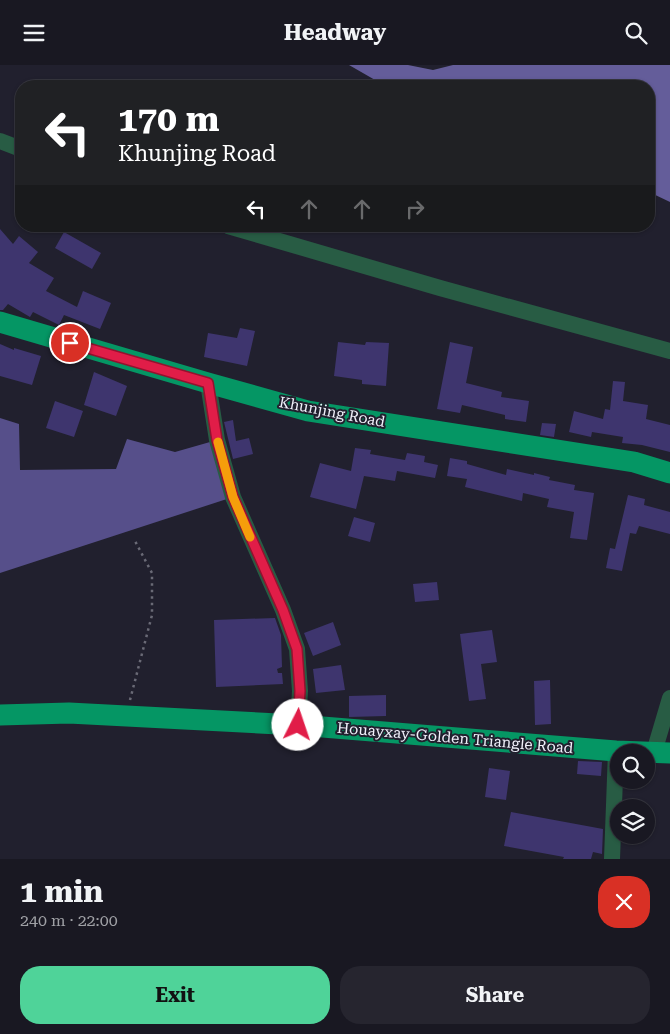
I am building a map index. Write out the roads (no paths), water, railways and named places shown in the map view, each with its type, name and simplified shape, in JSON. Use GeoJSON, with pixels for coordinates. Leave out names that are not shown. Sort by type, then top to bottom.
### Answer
{"type":"FeatureCollection","features":[{"type":"Feature","properties":{"kind":"main road","name":"Khunjing Road"},"geometry":{"type":"LineString","coordinates":[[0,322],[308,411],[634,463],[670,473]]}},
{"type":"Feature","properties":{"kind":"main road","name":"Houayxay-Golden Triangle Road"},"geometry":{"type":"LineString","coordinates":[[0,715],[68,713],[298,725],[610,751]]}},
{"type":"Feature","properties":{"kind":"street"},"geometry":{"type":"LineString","coordinates":[[0,141],[15,147]]}},
{"type":"Feature","properties":{"kind":"street"},"geometry":{"type":"LineString","coordinates":[[249,232],[440,288],[670,351]]}},
{"type":"Feature","properties":{"kind":"street"},"geometry":{"type":"LineString","coordinates":[[208,383],[217,440],[233,497],[283,610],[297,649],[300,691],[298,725]]}},
{"type":"Feature","properties":{"kind":"street"},"geometry":{"type":"LineString","coordinates":[[662,753],[670,698]]}},
{"type":"Feature","properties":{"kind":"street"},"geometry":{"type":"LineString","coordinates":[[612,859],[615,789]]}}]}
